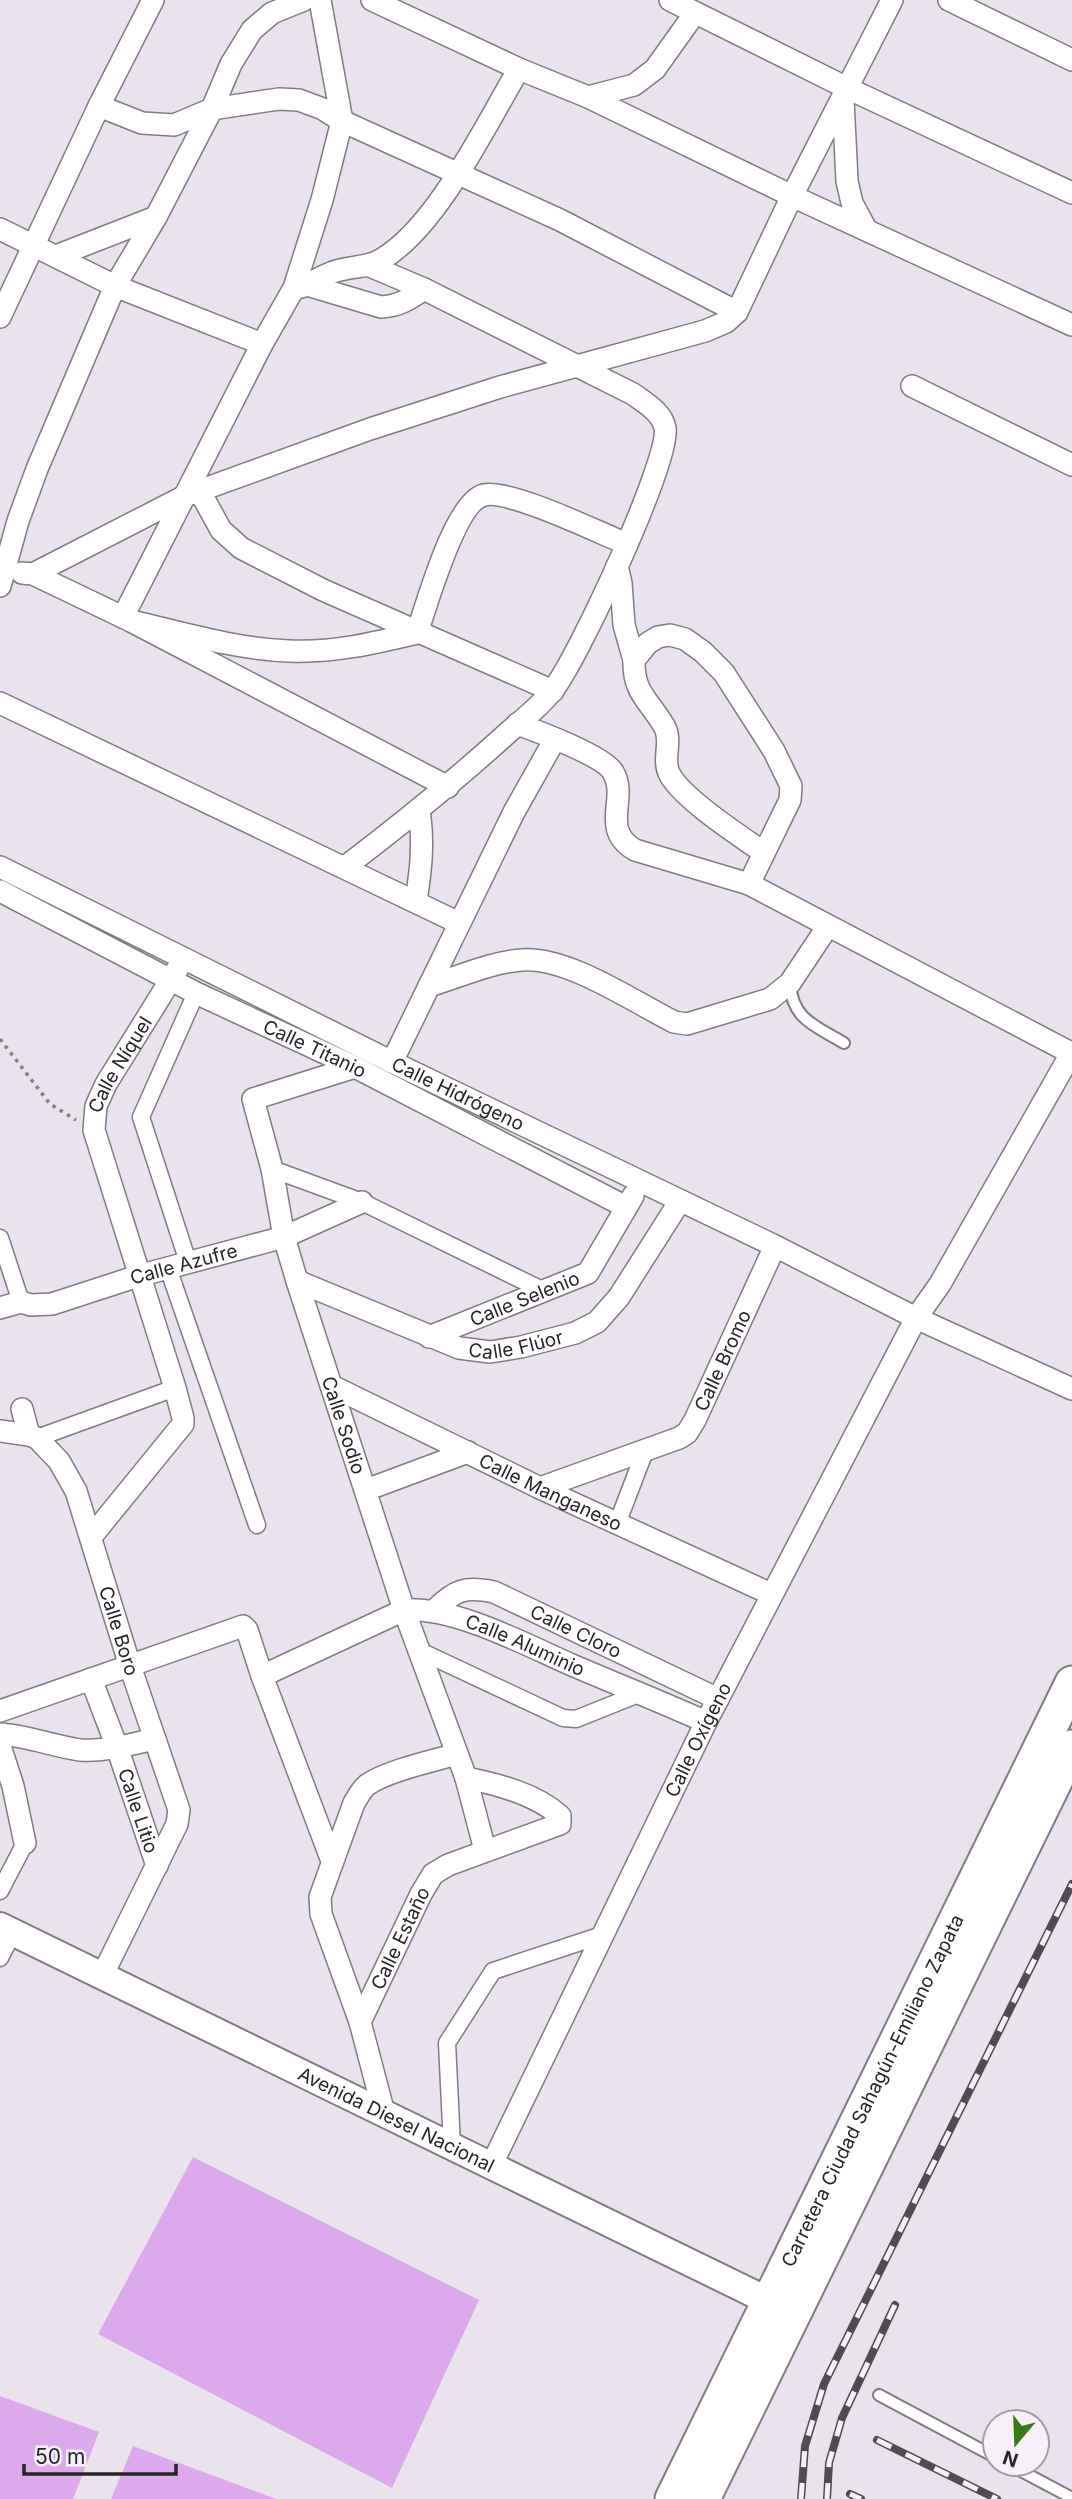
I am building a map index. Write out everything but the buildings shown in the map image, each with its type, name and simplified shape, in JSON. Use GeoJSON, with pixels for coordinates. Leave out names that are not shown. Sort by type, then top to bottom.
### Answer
{"type":"FeatureCollection","features":[{"type":"Feature","properties":{"kind":"main road","name":"Carretera Ciudad Sahagún-Emiliano Zapata"},"geometry":{"type":"LineString","coordinates":[[703,2499],[781,2307],[1072,1684]]}},
{"type":"Feature","properties":{"kind":"main road","name":"Carretera Ciudad Sahagún-Emiliano Zapata"},"geometry":{"type":"LineString","coordinates":[[672,2499],[781,2307],[1072,1747]]}},
{"type":"Feature","properties":{"kind":"street"},"geometry":{"type":"LineString","coordinates":[[0,317],[99,106],[153,0]]}},
{"type":"Feature","properties":{"kind":"street"},"geometry":{"type":"LineString","coordinates":[[303,0],[272,13],[252,30],[231,64],[212,109],[156,217],[115,286],[37,469],[18,522],[3,579],[33,574],[192,493],[370,429],[500,387],[705,331],[726,322],[737,312],[792,196],[892,0]]}},
{"type":"Feature","properties":{"kind":"street"},"geometry":{"type":"LineString","coordinates":[[127,619],[192,493],[262,344],[301,287],[342,121],[320,0]]}},
{"type":"Feature","properties":{"kind":"street"},"geometry":{"type":"LineString","coordinates":[[372,0],[519,69],[588,97],[792,196],[1072,325]]}},
{"type":"Feature","properties":{"kind":"street"},"geometry":{"type":"LineString","coordinates":[[670,0],[845,92],[1072,193]]}},
{"type":"Feature","properties":{"kind":"street"},"geometry":{"type":"LineString","coordinates":[[949,0],[1072,60]]}},
{"type":"Feature","properties":{"kind":"street"},"geometry":{"type":"LineString","coordinates":[[588,97],[634,85],[655,69],[695,13]]}},
{"type":"Feature","properties":{"kind":"street"},"geometry":{"type":"LineString","coordinates":[[301,287],[333,272],[370,266],[408,241],[457,173],[519,69]]}},
{"type":"Feature","properties":{"kind":"street"},"geometry":{"type":"LineString","coordinates":[[845,92],[847,181],[852,203],[866,229]]}},
{"type":"Feature","properties":{"kind":"street"},"geometry":{"type":"LineString","coordinates":[[99,106],[142,123],[174,125],[212,109],[279,99],[299,100],[604,241],[737,312]]}},
{"type":"Feature","properties":{"kind":"street"},"geometry":{"type":"LineString","coordinates":[[56,256],[156,217]]}},
{"type":"Feature","properties":{"kind":"street"},"geometry":{"type":"LineString","coordinates":[[0,229],[115,286],[262,344]]}},
{"type":"Feature","properties":{"kind":"street"},"geometry":{"type":"LineString","coordinates":[[345,867],[448,787],[553,691],[617,566],[665,445],[665,427],[654,409],[633,394],[424,289],[370,266]]}},
{"type":"Feature","properties":{"kind":"street"},"geometry":{"type":"LineString","coordinates":[[301,287],[381,306],[393,306],[408,301],[424,289]]}},
{"type":"Feature","properties":{"kind":"street"},"geometry":{"type":"LineString","coordinates":[[912,386],[1072,465]]}},
{"type":"Feature","properties":{"kind":"street"},"geometry":{"type":"LineString","coordinates":[[192,493],[221,530],[241,548],[323,590],[553,691]]}},
{"type":"Feature","properties":{"kind":"street"},"geometry":{"type":"LineString","coordinates":[[417,633],[460,516],[475,499],[485,495],[500,495],[521,501],[627,544]]}},
{"type":"Feature","properties":{"kind":"street"},"geometry":{"type":"LineString","coordinates":[[617,566],[624,625],[635,660],[634,674],[638,691],[666,728],[667,769],[673,780],[711,815],[763,852]]}},
{"type":"Feature","properties":{"kind":"street"},"geometry":{"type":"LineString","coordinates":[[33,574],[127,619],[448,787]]}},
{"type":"Feature","properties":{"kind":"street"},"geometry":{"type":"LineString","coordinates":[[127,619],[220,642],[290,651],[358,647],[417,633]]}},
{"type":"Feature","properties":{"kind":"street"},"geometry":{"type":"LineString","coordinates":[[635,660],[648,643],[658,637],[670,635],[685,639],[704,652],[724,673],[774,751],[791,786],[790,800],[749,884]]}},
{"type":"Feature","properties":{"kind":"street"},"geometry":{"type":"LineString","coordinates":[[0,703],[459,923]]}},
{"type":"Feature","properties":{"kind":"street"},"geometry":{"type":"LineString","coordinates":[[517,724],[555,738],[607,765],[614,773],[617,833],[623,843],[635,850],[749,884],[1072,1052]]}},
{"type":"Feature","properties":{"kind":"street"},"geometry":{"type":"LineString","coordinates":[[392,1062],[514,812],[555,738]]}},
{"type":"Feature","properties":{"kind":"street"},"geometry":{"type":"LineString","coordinates":[[416,901],[423,862],[423,835],[419,811]]}},
{"type":"Feature","properties":{"kind":"street","name":"Calle Hidrógeno"},"geometry":{"type":"LineString","coordinates":[[0,867],[392,1062],[775,1246],[916,1318],[1072,1389]]}},
{"type":"Feature","properties":{"kind":"street"},"geometry":{"type":"LineString","coordinates":[[0,891],[161,975]]}},
{"type":"Feature","properties":{"kind":"street"},"geometry":{"type":"LineString","coordinates":[[429,986],[512,962],[550,961],[589,978],[674,1023],[687,1024],[770,999],[790,983],[828,926]]}},
{"type":"Feature","properties":{"kind":"street","name":"Calle Níquel"},"geometry":{"type":"LineString","coordinates":[[91,1537],[183,1424],[175,1388],[94,1130],[96,1106],[161,975],[184,960]]}},
{"type":"Feature","properties":{"kind":"street","name":"Calle Titanio"},"geometry":{"type":"LineString","coordinates":[[161,975],[355,1067],[626,1207]]}},
{"type":"Feature","properties":{"kind":"street"},"geometry":{"type":"LineString","coordinates":[[196,993],[141,1117],[178,1265],[257,1525]]}},
{"type":"Feature","properties":{"kind":"street","name":"Calle Oxígeno"},"geometry":{"type":"LineString","coordinates":[[491,2166],[706,1722],[771,1594],[916,1318],[940,1284],[1072,1052]]}},
{"type":"Feature","properties":{"kind":"street","name":"Calle Sodio"},"geometry":{"type":"LineString","coordinates":[[355,1067],[253,1100],[272,1169],[284,1237],[297,1281],[404,1610],[466,1778],[485,1850]]}},
{"type":"Feature","properties":{"kind":"street"},"geometry":{"type":"LineString","coordinates":[[272,1169],[362,1202],[542,1290]]}},
{"type":"Feature","properties":{"kind":"street","name":"Calle Selenio"},"geometry":{"type":"LineString","coordinates":[[429,1338],[588,1273],[642,1182]]}},
{"type":"Feature","properties":{"kind":"street","name":"Calle Flúor"},"geometry":{"type":"LineString","coordinates":[[297,1281],[429,1338],[459,1348],[489,1352],[522,1347],[575,1333],[597,1322],[619,1297],[680,1201]]}},
{"type":"Feature","properties":{"kind":"street","name":"Calle Azufre"},"geometry":{"type":"LineString","coordinates":[[10,1305],[52,1304],[138,1276],[284,1237],[362,1202]]}},
{"type":"Feature","properties":{"kind":"street"},"geometry":{"type":"LineString","coordinates":[[0,1238],[10,1305]]}},
{"type":"Feature","properties":{"kind":"street","name":"Calle Bromo"},"geometry":{"type":"LineString","coordinates":[[540,1488],[679,1438],[691,1426],[775,1246]]}},
{"type":"Feature","properties":{"kind":"street","name":"Calle Manganeso"},"geometry":{"type":"LineString","coordinates":[[332,1386],[540,1488],[771,1594]]}},
{"type":"Feature","properties":{"kind":"street"},"geometry":{"type":"LineString","coordinates":[[0,1431],[33,1437],[175,1388]]}},
{"type":"Feature","properties":{"kind":"street","name":"Calle Boro"},"geometry":{"type":"LineString","coordinates":[[22,1409],[33,1437],[59,1461],[76,1491],[130,1666],[179,1810],[177,1824],[156,1866]]}},
{"type":"Feature","properties":{"kind":"street"},"geometry":{"type":"LineString","coordinates":[[617,1524],[645,1451]]}},
{"type":"Feature","properties":{"kind":"street"},"geometry":{"type":"LineString","coordinates":[[366,1490],[468,1452]]}},
{"type":"Feature","properties":{"kind":"street","name":"Calle Cloro"},"geometry":{"type":"LineString","coordinates":[[434,1611],[447,1597],[458,1591],[477,1588],[494,1592],[718,1699]]}},
{"type":"Feature","properties":{"kind":"street"},"geometry":{"type":"LineString","coordinates":[[262,1676],[404,1610]]}},
{"type":"Feature","properties":{"kind":"street","name":"Calle Aluminio"},"geometry":{"type":"LineString","coordinates":[[404,1610],[434,1611],[500,1634],[706,1722]]}},
{"type":"Feature","properties":{"kind":"street"},"geometry":{"type":"LineString","coordinates":[[0,1711],[243,1626],[247,1630],[332,1861]]}},
{"type":"Feature","properties":{"kind":"street"},"geometry":{"type":"LineString","coordinates":[[418,1650],[563,1718],[576,1719],[641,1693]]}},
{"type":"Feature","properties":{"kind":"street","name":"Calle Litio"},"geometry":{"type":"LineString","coordinates":[[91,1679],[117,1747],[156,1866],[102,1976]]}},
{"type":"Feature","properties":{"kind":"street"},"geometry":{"type":"LineString","coordinates":[[0,1734],[79,1749],[99,1750],[155,1739]]}},
{"type":"Feature","properties":{"kind":"street"},"geometry":{"type":"LineString","coordinates":[[0,1746],[6,1783],[25,1843],[0,1891]]}},
{"type":"Feature","properties":{"kind":"street"},"geometry":{"type":"LineString","coordinates":[[384,2113],[360,2022],[319,1907],[332,1861],[354,1804],[367,1785],[382,1777],[457,1754]]}},
{"type":"Feature","properties":{"kind":"street","name":"Calle Estaño"},"geometry":{"type":"LineString","coordinates":[[360,2022],[428,1881],[438,1870],[485,1850],[560,1824],[560,1816],[544,1804],[527,1796],[466,1778]]}},
{"type":"Feature","properties":{"kind":"street"},"geometry":{"type":"LineString","coordinates":[[0,1958],[7,1929]]}},
{"type":"Feature","properties":{"kind":"street","name":"Avenida Diesel Nacional"},"geometry":{"type":"LineString","coordinates":[[7,1929],[781,2307]]}},
{"type":"Feature","properties":{"kind":"street"},"geometry":{"type":"LineString","coordinates":[[453,2146],[447,2043],[494,1971],[602,1935]]}},
{"type":"Feature","properties":{"kind":"lane"},"geometry":{"type":"LineString","coordinates":[[790,983],[793,1004],[799,1013],[844,1043]]}},
{"type":"Feature","properties":{"kind":"lane"},"geometry":{"type":"LineString","coordinates":[[879,2395],[981,2450]]}},
{"type":"Feature","properties":{"kind":"lane"},"geometry":{"type":"LineString","coordinates":[[1034,2478],[1072,2498]]}},
{"type":"Feature","properties":{"kind":"path"},"geometry":{"type":"LineString","coordinates":[[0,1039],[50,1104],[94,1130]]}},
{"type":"Feature","properties":{"kind":"shaded area"},"geometry":{"type":"Polygon","coordinates":[[[193,2157],[479,2300],[392,2488],[98,2334],[193,2157]]]}},
{"type":"Feature","properties":{"kind":"shaded area"},"geometry":{"type":"Polygon","coordinates":[[[0,2396],[99,2432],[73,2499],[0,2499],[0,2396]]]}},
{"type":"Feature","properties":{"kind":"shaded area"},"geometry":{"type":"Polygon","coordinates":[[[133,2446],[276,2499],[111,2499],[133,2446]]]}},
{"type":"Feature","properties":{"kind":"railway"},"geometry":{"type":"LineString","coordinates":[[801,2499],[805,2446],[824,2384],[1072,1884]]}},
{"type":"Feature","properties":{"kind":"railway"},"geometry":{"type":"LineString","coordinates":[[827,2499],[829,2463],[842,2418],[895,2305]]}},
{"type":"Feature","properties":{"kind":"railway"},"geometry":{"type":"LineString","coordinates":[[877,2440],[997,2499]]}},
{"type":"Feature","properties":{"kind":"railway"},"geometry":{"type":"LineString","coordinates":[[850,2494],[861,2499]]}}]}
